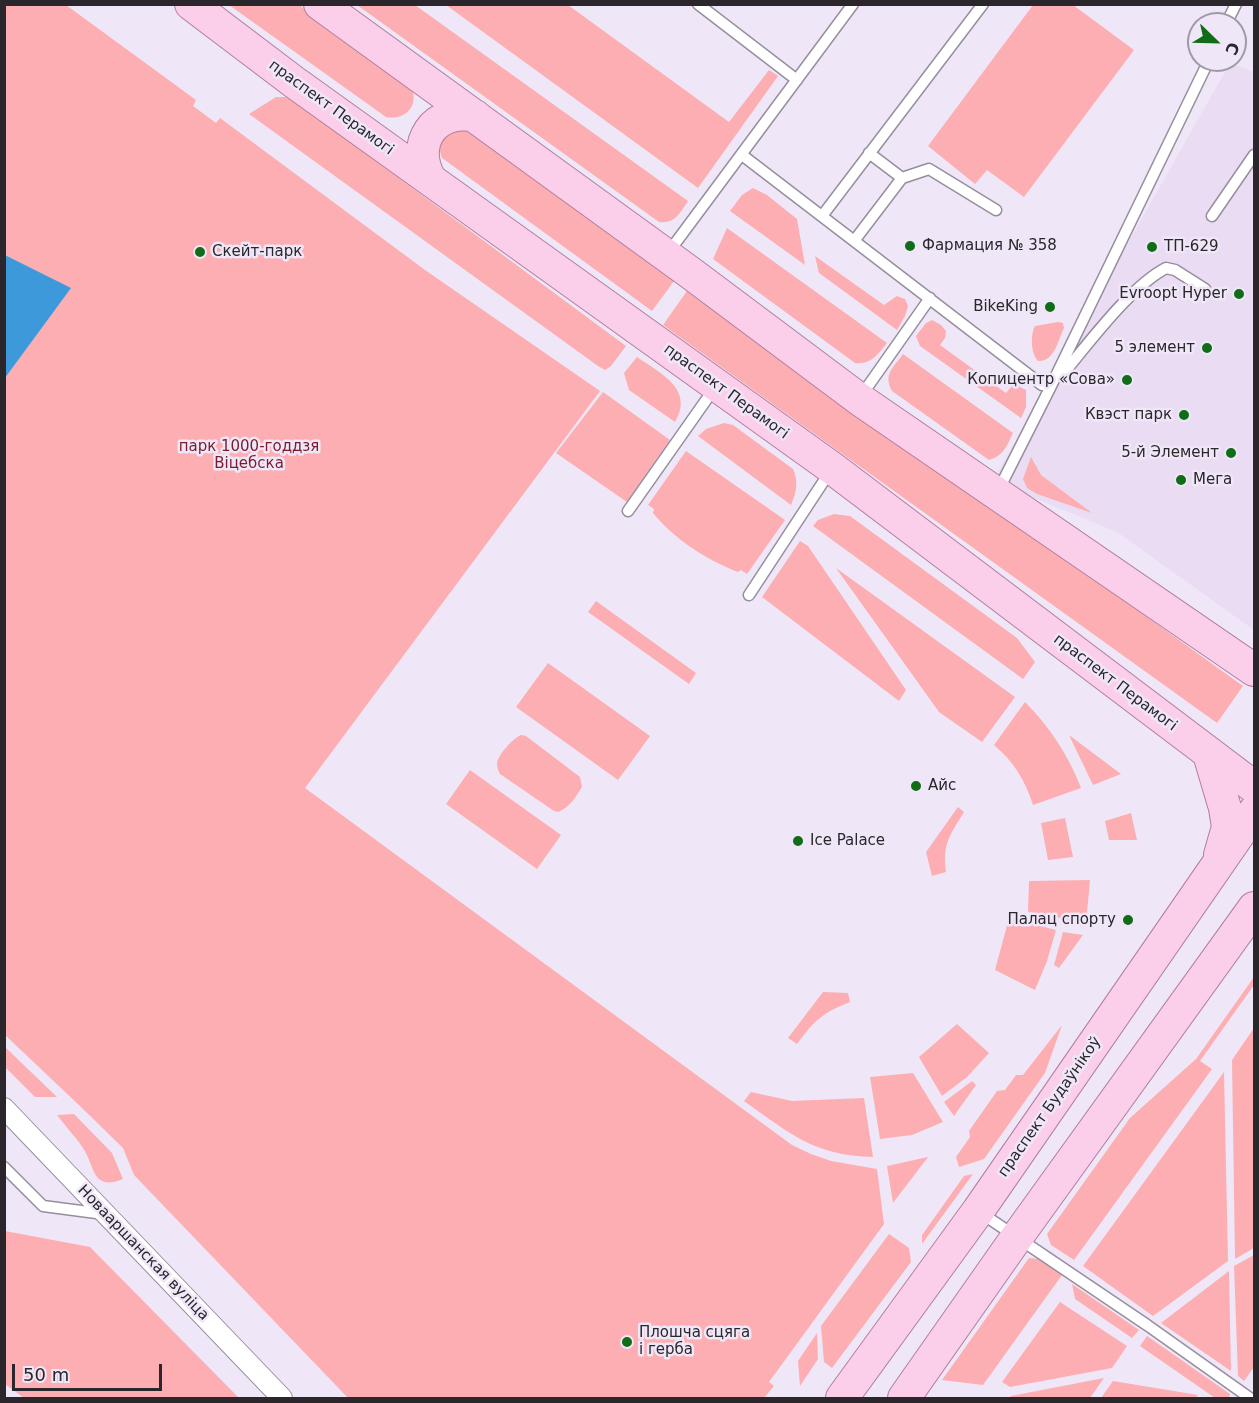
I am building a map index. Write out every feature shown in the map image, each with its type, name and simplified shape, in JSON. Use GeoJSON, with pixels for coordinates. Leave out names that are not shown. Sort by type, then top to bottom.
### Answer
{"type":"FeatureCollection","features":[{"type":"Feature","properties":{"kind":"main road","name":"праспект Перамогі"},"geometry":{"type":"LineString","coordinates":[[191,4],[371,137],[832,468],[1254,787]]}},
{"type":"Feature","properties":{"kind":"main road"},"geometry":{"type":"LineString","coordinates":[[320,4],[859,399],[1254,669]]}},
{"type":"Feature","properties":{"kind":"main road"},"geometry":{"type":"LineString","coordinates":[[371,137],[392,137],[402,133],[417,119],[421,110],[423,92],[416,74]]}},
{"type":"Feature","properties":{"kind":"main road"},"geometry":{"type":"LineString","coordinates":[[430,179],[422,158],[426,136],[440,121],[457,114],[475,117]]}},
{"type":"Feature","properties":{"kind":"main road"},"geometry":{"type":"LineString","coordinates":[[1209,754],[1226,808],[1228,827],[1217,866]]}},
{"type":"Feature","properties":{"kind":"main road","name":"праспект Будаўнікоў"},"geometry":{"type":"LineString","coordinates":[[842,1398],[978,1211],[1254,812]]}},
{"type":"Feature","properties":{"kind":"main road"},"geometry":{"type":"LineString","coordinates":[[904,1398],[1254,908]]}},
{"type":"Feature","properties":{"kind":"street","name":"Новааршанская вуліца"},"geometry":{"type":"LineString","coordinates":[[5,1113],[106,1214],[282,1398]]}},
{"type":"Feature","properties":{"kind":"lane"},"geometry":{"type":"LineString","coordinates":[[698,4],[797,80]]}},
{"type":"Feature","properties":{"kind":"lane"},"geometry":{"type":"LineString","coordinates":[[666,256],[853,4]]}},
{"type":"Feature","properties":{"kind":"lane"},"geometry":{"type":"LineString","coordinates":[[822,216],[983,4]]}},
{"type":"Feature","properties":{"kind":"lane"},"geometry":{"type":"LineString","coordinates":[[996,494],[1203,72]]}},
{"type":"Feature","properties":{"kind":"lane"},"geometry":{"type":"LineString","coordinates":[[869,153],[902,178]]}},
{"type":"Feature","properties":{"kind":"lane"},"geometry":{"type":"LineString","coordinates":[[742,154],[1047,386]]}},
{"type":"Feature","properties":{"kind":"lane"},"geometry":{"type":"LineString","coordinates":[[1212,216],[1254,155]]}},
{"type":"Feature","properties":{"kind":"lane"},"geometry":{"type":"LineString","coordinates":[[854,241],[902,178],[928,169],[996,210]]}},
{"type":"Feature","properties":{"kind":"lane"},"geometry":{"type":"LineString","coordinates":[[1047,386],[1134,292],[1154,274],[1166,268],[1175,270],[1205,289]]}},
{"type":"Feature","properties":{"kind":"lane"},"geometry":{"type":"LineString","coordinates":[[859,399],[930,298]]}},
{"type":"Feature","properties":{"kind":"lane"},"geometry":{"type":"LineString","coordinates":[[628,511],[716,386]]}},
{"type":"Feature","properties":{"kind":"lane"},"geometry":{"type":"LineString","coordinates":[[748,595],[832,468]]}},
{"type":"Feature","properties":{"kind":"lane"},"geometry":{"type":"LineString","coordinates":[[4,1167],[43,1206],[106,1214]]}},
{"type":"Feature","properties":{"kind":"lane"},"geometry":{"type":"LineString","coordinates":[[978,1211],[1147,1325],[1250,1398]]}},
{"type":"Feature","properties":{"kind":"shaded area"},"geometry":{"type":"Polygon","coordinates":[[[1247,69],[1254,72],[1254,630],[1117,532],[1027,495],[998,472],[1225,72],[1247,72],[1247,69]]]}},
{"type":"Feature","properties":{"kind":"green space","name":"парк 1000-годдзя Віцебска"},"geometry":{"type":"Polygon","coordinates":[[[4,5],[66,5],[196,100],[193,106],[216,123],[220,118],[425,270],[600,391],[305,788],[792,1145],[831,1161],[877,1169],[884,1224],[769,1382],[774,1386],[764,1398],[348,1398],[134,1175],[123,1148],[5,1035],[5,378],[70,288],[5,255],[4,5]]]}},
{"type":"Feature","properties":{"kind":"green space"},"geometry":{"type":"Polygon","coordinates":[[[229,5],[299,5],[410,85],[413,92],[413,105],[405,114],[393,118],[386,117],[229,5]]]}},
{"type":"Feature","properties":{"kind":"green space"},"geometry":{"type":"Polygon","coordinates":[[[357,5],[415,5],[688,201],[673,219],[659,222],[357,5]]]}},
{"type":"Feature","properties":{"kind":"green space"},"geometry":{"type":"Polygon","coordinates":[[[446,5],[568,5],[729,122],[769,70],[778,76],[698,188],[446,5]]]}},
{"type":"Feature","properties":{"kind":"green space"},"geometry":{"type":"Polygon","coordinates":[[[1033,5],[1073,5],[1134,50],[1024,197],[987,170],[975,184],[928,146],[1033,5]]]}},
{"type":"Feature","properties":{"kind":"green space"},"geometry":{"type":"Polygon","coordinates":[[[276,97],[286,97],[315,116],[626,346],[611,366],[605,370],[598,366],[249,114],[276,97]]]}},
{"type":"Feature","properties":{"kind":"green space"},"geometry":{"type":"Polygon","coordinates":[[[460,122],[677,277],[652,311],[442,158],[438,145],[460,122]]]}},
{"type":"Feature","properties":{"kind":"green space"},"geometry":{"type":"Polygon","coordinates":[[[753,188],[767,195],[797,219],[805,265],[730,211],[742,195],[753,188]]]}},
{"type":"Feature","properties":{"kind":"green space"},"geometry":{"type":"Polygon","coordinates":[[[727,228],[887,343],[870,360],[855,363],[713,259],[727,228]]]}},
{"type":"Feature","properties":{"kind":"green space"},"geometry":{"type":"Polygon","coordinates":[[[815,256],[884,305],[897,296],[905,299],[908,306],[897,330],[819,273],[815,256]]]}},
{"type":"Feature","properties":{"kind":"green space"},"geometry":{"type":"Polygon","coordinates":[[[689,288],[1243,686],[1217,723],[663,325],[689,288]]]}},
{"type":"Feature","properties":{"kind":"green space"},"geometry":{"type":"Polygon","coordinates":[[[932,320],[946,331],[945,338],[940,345],[1006,393],[1011,387],[1018,386],[1026,390],[1026,407],[1021,418],[920,346],[916,336],[926,323],[932,320]]]}},
{"type":"Feature","properties":{"kind":"green space"},"geometry":{"type":"Polygon","coordinates":[[[1063,323],[1064,328],[1055,350],[1048,358],[1038,361],[1032,344],[1035,326],[1063,323]]]}},
{"type":"Feature","properties":{"kind":"green space"},"geometry":{"type":"Polygon","coordinates":[[[903,354],[1013,433],[1001,453],[989,460],[892,391],[889,376],[903,354]]]}},
{"type":"Feature","properties":{"kind":"green space"},"geometry":{"type":"Polygon","coordinates":[[[637,357],[664,376],[678,391],[681,400],[675,422],[629,390],[624,373],[637,357]]]}},
{"type":"Feature","properties":{"kind":"green space"},"geometry":{"type":"Polygon","coordinates":[[[603,392],[670,440],[627,502],[556,453],[603,392]]]}},
{"type":"Feature","properties":{"kind":"green space"},"geometry":{"type":"Polygon","coordinates":[[[724,423],[733,425],[793,469],[796,487],[791,505],[698,436],[706,429],[724,423]]]}},
{"type":"Feature","properties":{"kind":"green space"},"geometry":{"type":"Polygon","coordinates":[[[686,451],[785,520],[747,574],[741,570],[738,572],[726,567],[692,548],[661,523],[653,513],[654,509],[648,505],[686,451]]]}},
{"type":"Feature","properties":{"kind":"green space"},"geometry":{"type":"Polygon","coordinates":[[[1031,457],[1041,475],[1092,513],[1037,494],[1027,488],[1023,479],[1031,457]]]}},
{"type":"Feature","properties":{"kind":"green space"},"geometry":{"type":"Polygon","coordinates":[[[834,514],[850,516],[1017,638],[1035,662],[1023,679],[813,526],[818,520],[834,514]]]}},
{"type":"Feature","properties":{"kind":"green space"},"geometry":{"type":"Polygon","coordinates":[[[800,541],[808,546],[906,690],[899,701],[762,597],[800,541]]]}},
{"type":"Feature","properties":{"kind":"green space"},"geometry":{"type":"Polygon","coordinates":[[[836,568],[1015,697],[982,742],[939,712],[836,568]]]}},
{"type":"Feature","properties":{"kind":"green space"},"geometry":{"type":"Polygon","coordinates":[[[596,601],[696,673],[689,684],[588,612],[596,601]]]}},
{"type":"Feature","properties":{"kind":"green space"},"geometry":{"type":"Polygon","coordinates":[[[548,663],[650,736],[618,780],[516,707],[548,663]]]}},
{"type":"Feature","properties":{"kind":"green space"},"geometry":{"type":"Polygon","coordinates":[[[1025,702],[1058,742],[1081,788],[1033,805],[1018,772],[994,745],[1025,702]]]}},
{"type":"Feature","properties":{"kind":"green space"},"geometry":{"type":"Polygon","coordinates":[[[521,735],[526,736],[580,777],[582,787],[566,808],[558,812],[554,811],[500,774],[497,763],[500,756],[510,743],[521,735]]]}},
{"type":"Feature","properties":{"kind":"green space"},"geometry":{"type":"Polygon","coordinates":[[[1069,735],[1121,774],[1093,785],[1069,735]]]}},
{"type":"Feature","properties":{"kind":"green space"},"geometry":{"type":"Polygon","coordinates":[[[470,770],[561,835],[537,869],[446,804],[470,770]]]}},
{"type":"Feature","properties":{"kind":"green space"},"geometry":{"type":"Polygon","coordinates":[[[958,807],[964,812],[946,847],[946,872],[932,876],[926,852],[958,807]]]}},
{"type":"Feature","properties":{"kind":"green space"},"geometry":{"type":"Polygon","coordinates":[[[1131,813],[1137,840],[1109,840],[1105,821],[1131,813]]]}},
{"type":"Feature","properties":{"kind":"green space"},"geometry":{"type":"Polygon","coordinates":[[[1065,818],[1073,857],[1048,860],[1041,823],[1065,818]]]}},
{"type":"Feature","properties":{"kind":"green space"},"geometry":{"type":"Polygon","coordinates":[[[1090,880],[1086,923],[1028,912],[1029,881],[1090,880]]]}},
{"type":"Feature","properties":{"kind":"green space"},"geometry":{"type":"Polygon","coordinates":[[[1009,918],[1056,930],[1035,990],[995,970],[1009,918]]]}},
{"type":"Feature","properties":{"kind":"green space"},"geometry":{"type":"Polygon","coordinates":[[[1063,932],[1083,935],[1059,968],[1054,965],[1063,932]]]}},
{"type":"Feature","properties":{"kind":"green space"},"geometry":{"type":"Polygon","coordinates":[[[1254,977],[1254,985],[1200,1061],[1212,1069],[1074,1260],[1051,1245],[1047,1234],[1130,1118],[1196,1059],[1254,977]]]}},
{"type":"Feature","properties":{"kind":"green space"},"geometry":{"type":"Polygon","coordinates":[[[823,992],[848,993],[850,1002],[820,1018],[797,1044],[788,1038],[823,992]]]}},
{"type":"Feature","properties":{"kind":"green space"},"geometry":{"type":"Polygon","coordinates":[[[957,1024],[989,1053],[967,1077],[942,1096],[919,1057],[957,1024]]]}},
{"type":"Feature","properties":{"kind":"green space"},"geometry":{"type":"Polygon","coordinates":[[[1062,1025],[1045,1073],[984,1159],[959,1167],[956,1157],[970,1137],[969,1131],[997,1091],[1005,1090],[1016,1075],[1023,1075],[1062,1025]]]}},
{"type":"Feature","properties":{"kind":"green space"},"geometry":{"type":"Polygon","coordinates":[[[1254,1028],[1254,1248],[1235,1259],[1232,1060],[1254,1028]]]}},
{"type":"Feature","properties":{"kind":"green space"},"geometry":{"type":"Polygon","coordinates":[[[5,1047],[57,1097],[35,1097],[5,1067],[5,1047]]]}},
{"type":"Feature","properties":{"kind":"green space"},"geometry":{"type":"Polygon","coordinates":[[[1224,1072],[1228,1261],[1153,1316],[1083,1266],[1224,1072]]]}},
{"type":"Feature","properties":{"kind":"green space"},"geometry":{"type":"Polygon","coordinates":[[[913,1073],[943,1122],[912,1135],[880,1139],[870,1077],[913,1073]]]}},
{"type":"Feature","properties":{"kind":"green space"},"geometry":{"type":"Polygon","coordinates":[[[972,1081],[976,1085],[954,1116],[944,1102],[972,1081]]]}},
{"type":"Feature","properties":{"kind":"green space"},"geometry":{"type":"Polygon","coordinates":[[[751,1092],[792,1101],[864,1098],[873,1157],[835,1152],[804,1141],[744,1101],[751,1092]]]}},
{"type":"Feature","properties":{"kind":"green space"},"geometry":{"type":"Polygon","coordinates":[[[74,1114],[112,1153],[123,1179],[105,1182],[96,1175],[83,1148],[57,1115],[74,1114]]]}},
{"type":"Feature","properties":{"kind":"green space"},"geometry":{"type":"Polygon","coordinates":[[[928,1157],[893,1203],[887,1166],[928,1157]]]}},
{"type":"Feature","properties":{"kind":"green space"},"geometry":{"type":"Polygon","coordinates":[[[973,1174],[922,1244],[922,1235],[964,1176],[973,1174]]]}},
{"type":"Feature","properties":{"kind":"green space"},"geometry":{"type":"Polygon","coordinates":[[[5,1231],[90,1247],[239,1398],[24,1398],[5,1384],[5,1231]]]}},
{"type":"Feature","properties":{"kind":"green space"},"geometry":{"type":"Polygon","coordinates":[[[889,1234],[909,1248],[911,1262],[832,1368],[824,1362],[821,1326],[889,1234]]]}},
{"type":"Feature","properties":{"kind":"green space"},"geometry":{"type":"Polygon","coordinates":[[[1254,1255],[1254,1367],[1244,1381],[1238,1376],[1234,1266],[1254,1255]]]}},
{"type":"Feature","properties":{"kind":"green space"},"geometry":{"type":"Polygon","coordinates":[[[1029,1258],[1039,1259],[1062,1275],[983,1385],[942,1380],[1029,1258]]]}},
{"type":"Feature","properties":{"kind":"green space"},"geometry":{"type":"Polygon","coordinates":[[[1229,1271],[1231,1371],[1161,1323],[1229,1271]]]}},
{"type":"Feature","properties":{"kind":"green space"},"geometry":{"type":"Polygon","coordinates":[[[1072,1284],[1139,1330],[1132,1338],[1075,1299],[1072,1284]]]}},
{"type":"Feature","properties":{"kind":"green space"},"geometry":{"type":"Polygon","coordinates":[[[1060,1302],[1127,1346],[1112,1368],[1010,1387],[1002,1382],[1060,1302]]]}},
{"type":"Feature","properties":{"kind":"green space"},"geometry":{"type":"Polygon","coordinates":[[[817,1333],[818,1359],[800,1386],[798,1361],[817,1333]]]}},
{"type":"Feature","properties":{"kind":"green space"},"geometry":{"type":"Polygon","coordinates":[[[1147,1336],[1230,1394],[1229,1398],[1215,1398],[1140,1346],[1147,1336]]]}},
{"type":"Feature","properties":{"kind":"green space"},"geometry":{"type":"Polygon","coordinates":[[[1104,1378],[1090,1398],[1009,1398],[1011,1396],[1104,1378]]]}},
{"type":"Feature","properties":{"kind":"green space"},"geometry":{"type":"Polygon","coordinates":[[[1113,1381],[1198,1395],[1195,1398],[1101,1398],[1113,1381]]]}},
{"type":"Feature","properties":{"kind":"water"},"geometry":{"type":"Polygon","coordinates":[[[4,255],[71,288],[5,378],[4,255]]]}},
{"type":"Feature","properties":{"kind":"place","name":"Фармация № 358"},"geometry":{"type":"Point","coordinates":[910,246]}},
{"type":"Feature","properties":{"kind":"place","name":"ТП-629"},"geometry":{"type":"Point","coordinates":[1152,247]}},
{"type":"Feature","properties":{"kind":"place","name":"Скейт-парк"},"geometry":{"type":"Point","coordinates":[200,252]}},
{"type":"Feature","properties":{"kind":"place","name":"Evroopt Hyper"},"geometry":{"type":"Point","coordinates":[1239,294]}},
{"type":"Feature","properties":{"kind":"place","name":"BikeKing"},"geometry":{"type":"Point","coordinates":[1050,307]}},
{"type":"Feature","properties":{"kind":"place","name":"5 элемент"},"geometry":{"type":"Point","coordinates":[1207,348]}},
{"type":"Feature","properties":{"kind":"place","name":"Копицентр «Сова»"},"geometry":{"type":"Point","coordinates":[1127,380]}},
{"type":"Feature","properties":{"kind":"place","name":"Квэст парк"},"geometry":{"type":"Point","coordinates":[1184,415]}},
{"type":"Feature","properties":{"kind":"place","name":"5-й Элемент"},"geometry":{"type":"Point","coordinates":[1231,453]}},
{"type":"Feature","properties":{"kind":"place","name":"Мега"},"geometry":{"type":"Point","coordinates":[1181,480]}},
{"type":"Feature","properties":{"kind":"place","name":"Айс"},"geometry":{"type":"Point","coordinates":[916,786]}},
{"type":"Feature","properties":{"kind":"place","name":"Ice Palace"},"geometry":{"type":"Point","coordinates":[798,841]}},
{"type":"Feature","properties":{"kind":"place","name":"Палац спорту"},"geometry":{"type":"Point","coordinates":[1128,920]}},
{"type":"Feature","properties":{"kind":"place","name":"Плошча сцяга і герба"},"geometry":{"type":"Point","coordinates":[627,1342]}}]}
